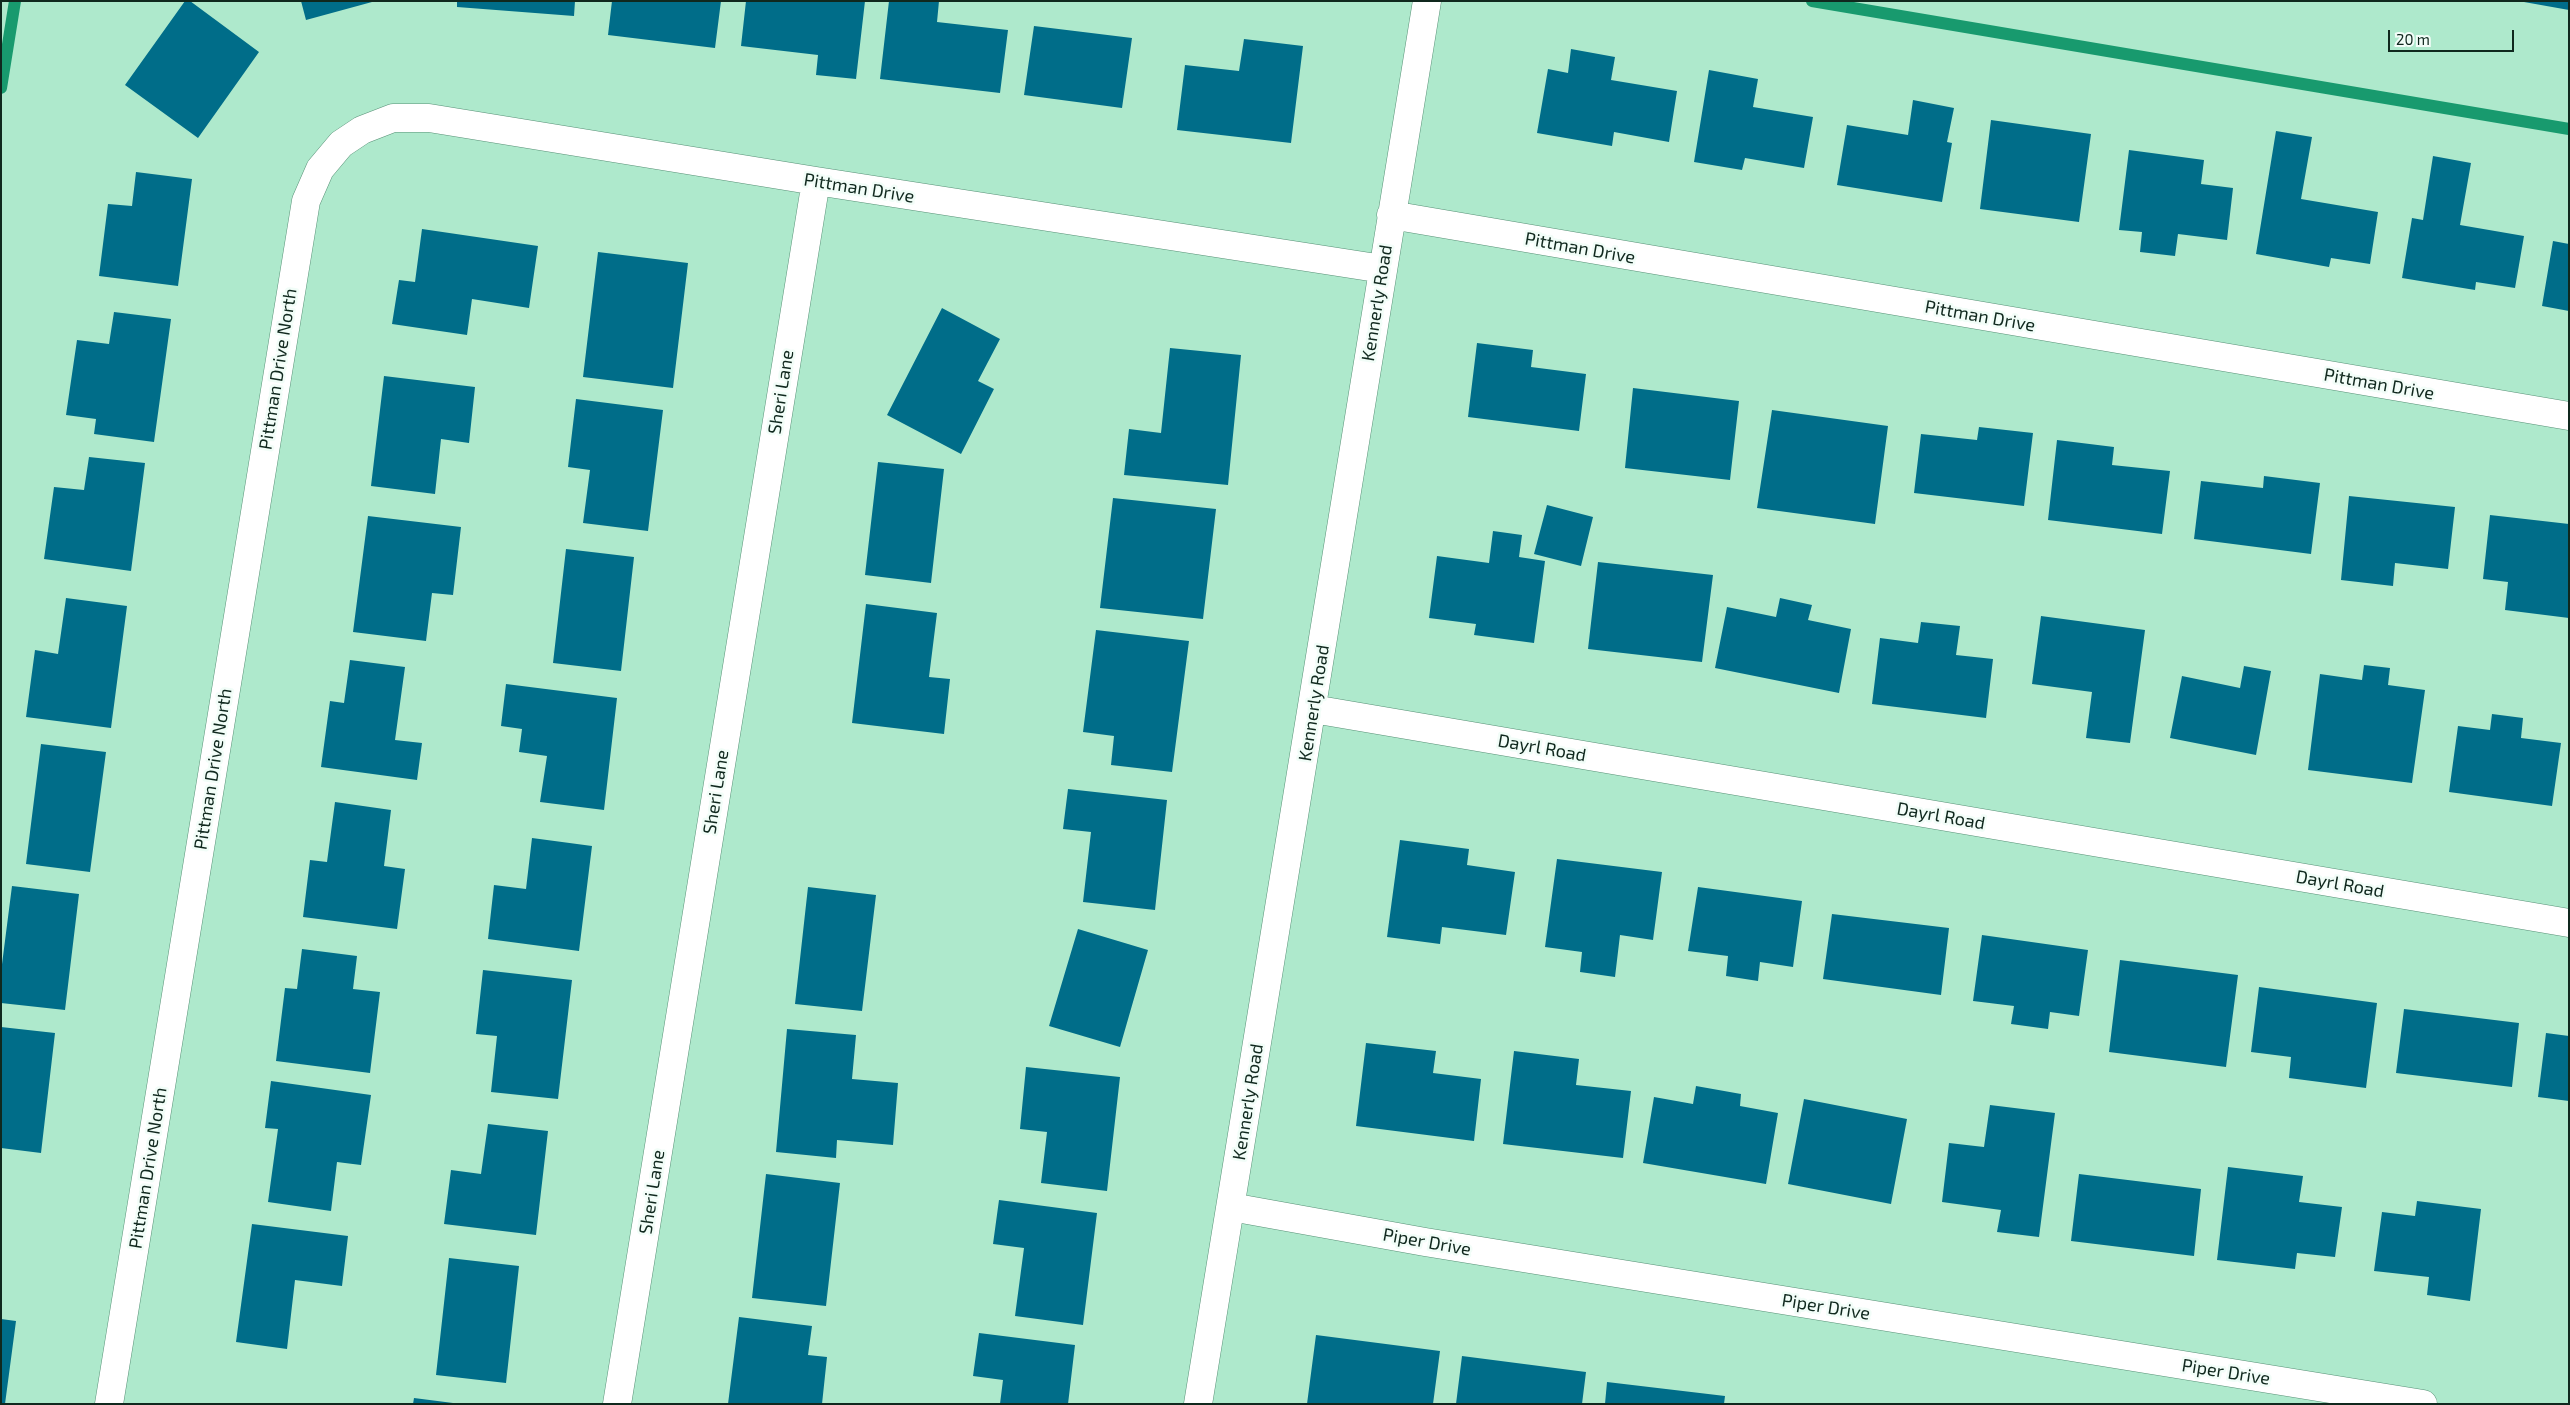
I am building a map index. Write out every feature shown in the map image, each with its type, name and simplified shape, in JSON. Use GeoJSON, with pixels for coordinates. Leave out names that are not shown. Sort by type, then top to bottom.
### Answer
{"type":"FeatureCollection","features":[{"type":"Feature","properties":{"kind":"street","name":"Kennerly Road"},"geometry":{"type":"LineString","coordinates":[[1198,1404],[1313,709],[1391,215],[1427,1]]}},
{"type":"Feature","properties":{"kind":"street","name":"Pittman Drive"},"geometry":{"type":"LineString","coordinates":[[341,144],[362,130],[393,118],[429,118],[816,181],[1383,269]]}},
{"type":"Feature","properties":{"kind":"street","name":"Pittman Drive North"},"geometry":{"type":"LineString","coordinates":[[109,1404],[306,201],[320,169],[341,144]]}},
{"type":"Feature","properties":{"kind":"street","name":"Sheri Lane"},"geometry":{"type":"LineString","coordinates":[[617,1404],[816,181]]}},
{"type":"Feature","properties":{"kind":"street","name":"Pittman Drive"},"geometry":{"type":"LineString","coordinates":[[1391,215],[2569,416]]}},
{"type":"Feature","properties":{"kind":"street","name":"Dayrl Road"},"geometry":{"type":"LineString","coordinates":[[1313,709],[2569,923]]}},
{"type":"Feature","properties":{"kind":"street","name":"Piper Drive"},"geometry":{"type":"LineString","coordinates":[[1231,1206],[1435,1244],[2423,1404]]}},
{"type":"Feature","properties":{"kind":"building"},"geometry":{"type":"Polygon","coordinates":[[[185,1],[190,1],[259,52],[198,138],[125,85],[185,1]]]}},
{"type":"Feature","properties":{"kind":"building"},"geometry":{"type":"Polygon","coordinates":[[[301,1],[372,1],[372,2],[306,20],[301,1]]]}},
{"type":"Feature","properties":{"kind":"building"},"geometry":{"type":"Polygon","coordinates":[[[457,1],[575,1],[574,16],[457,7],[457,1]]]}},
{"type":"Feature","properties":{"kind":"building"},"geometry":{"type":"Polygon","coordinates":[[[612,1],[721,1],[715,48],[608,35],[612,1]]]}},
{"type":"Feature","properties":{"kind":"building"},"geometry":{"type":"Polygon","coordinates":[[[746,1],[865,1],[856,79],[816,75],[818,55],[741,46],[746,1]]]}},
{"type":"Feature","properties":{"kind":"building"},"geometry":{"type":"Polygon","coordinates":[[[889,1],[939,1],[937,22],[1008,30],[1000,93],[880,79],[889,1]]]}},
{"type":"Feature","properties":{"kind":"building"},"geometry":{"type":"Polygon","coordinates":[[[2569,1],[2569,10],[2524,2],[2569,1]]]}},
{"type":"Feature","properties":{"kind":"building"},"geometry":{"type":"Polygon","coordinates":[[[1034,26],[1132,38],[1122,108],[1024,95],[1034,26]]]}},
{"type":"Feature","properties":{"kind":"building"},"geometry":{"type":"Polygon","coordinates":[[[1244,39],[1303,46],[1291,143],[1177,130],[1185,65],[1239,71],[1244,39]]]}},
{"type":"Feature","properties":{"kind":"building"},"geometry":{"type":"Polygon","coordinates":[[[1571,49],[1615,57],[1611,80],[1677,91],[1669,142],[1614,132],[1612,146],[1537,133],[1548,69],[1568,73],[1571,49]]]}},
{"type":"Feature","properties":{"kind":"building"},"geometry":{"type":"Polygon","coordinates":[[[1709,70],[1758,79],[1753,107],[1813,117],[1804,168],[1745,158],[1742,170],[1694,162],[1709,70]]]}},
{"type":"Feature","properties":{"kind":"building"},"geometry":{"type":"Polygon","coordinates":[[[1913,100],[1954,108],[1947,142],[1952,143],[1942,202],[1837,185],[1847,125],[1908,135],[1913,100]]]}},
{"type":"Feature","properties":{"kind":"building"},"geometry":{"type":"Polygon","coordinates":[[[1991,120],[2091,134],[2079,222],[1980,209],[1991,120]]]}},
{"type":"Feature","properties":{"kind":"building"},"geometry":{"type":"Polygon","coordinates":[[[2276,131],[2312,137],[2301,199],[2378,212],[2370,264],[2331,258],[2329,267],[2256,254],[2276,131]]]}},
{"type":"Feature","properties":{"kind":"building"},"geometry":{"type":"Polygon","coordinates":[[[2129,150],[2204,160],[2201,184],[2233,188],[2227,240],[2178,234],[2175,256],[2140,252],[2142,232],[2119,230],[2129,150]]]}},
{"type":"Feature","properties":{"kind":"building"},"geometry":{"type":"Polygon","coordinates":[[[2433,156],[2471,163],[2460,225],[2524,236],[2515,288],[2476,282],[2475,290],[2402,278],[2412,218],[2423,220],[2433,156]]]}},
{"type":"Feature","properties":{"kind":"building"},"geometry":{"type":"Polygon","coordinates":[[[136,172],[192,179],[178,286],[99,276],[108,204],[132,206],[136,172]]]}},
{"type":"Feature","properties":{"kind":"building"},"geometry":{"type":"Polygon","coordinates":[[[422,229],[538,246],[529,308],[472,299],[467,335],[392,324],[399,280],[415,282],[422,229]]]}},
{"type":"Feature","properties":{"kind":"building"},"geometry":{"type":"Polygon","coordinates":[[[2553,241],[2569,244],[2569,311],[2542,306],[2553,241]]]}},
{"type":"Feature","properties":{"kind":"building"},"geometry":{"type":"Polygon","coordinates":[[[598,252],[688,263],[673,388],[583,377],[598,252]]]}},
{"type":"Feature","properties":{"kind":"building"},"geometry":{"type":"Polygon","coordinates":[[[942,308],[1000,339],[978,381],[994,389],[961,454],[887,415],[942,308]]]}},
{"type":"Feature","properties":{"kind":"building"},"geometry":{"type":"Polygon","coordinates":[[[114,312],[171,319],[154,442],[94,434],[96,419],[66,415],[77,340],[109,344],[114,312]]]}},
{"type":"Feature","properties":{"kind":"building"},"geometry":{"type":"Polygon","coordinates":[[[1477,343],[1533,350],[1531,367],[1586,374],[1579,431],[1468,417],[1477,343]]]}},
{"type":"Feature","properties":{"kind":"building"},"geometry":{"type":"Polygon","coordinates":[[[1170,348],[1241,355],[1228,485],[1124,475],[1129,429],[1161,433],[1170,348]]]}},
{"type":"Feature","properties":{"kind":"building"},"geometry":{"type":"Polygon","coordinates":[[[384,376],[475,387],[469,443],[441,439],[435,494],[371,486],[384,376]]]}},
{"type":"Feature","properties":{"kind":"building"},"geometry":{"type":"Polygon","coordinates":[[[1633,388],[1739,401],[1730,480],[1625,468],[1633,388]]]}},
{"type":"Feature","properties":{"kind":"building"},"geometry":{"type":"Polygon","coordinates":[[[576,399],[663,410],[648,531],[583,523],[590,470],[568,467],[576,399]]]}},
{"type":"Feature","properties":{"kind":"building"},"geometry":{"type":"Polygon","coordinates":[[[1772,410],[1888,426],[1875,524],[1757,508],[1772,410]]]}},
{"type":"Feature","properties":{"kind":"building"},"geometry":{"type":"Polygon","coordinates":[[[1979,427],[2033,433],[2024,506],[1914,493],[1921,434],[1977,440],[1979,427]]]}},
{"type":"Feature","properties":{"kind":"building"},"geometry":{"type":"Polygon","coordinates":[[[2057,440],[2114,447],[2112,465],[2170,471],[2162,534],[2048,520],[2057,440]]]}},
{"type":"Feature","properties":{"kind":"building"},"geometry":{"type":"Polygon","coordinates":[[[89,457],[145,463],[131,571],[44,559],[54,487],[84,490],[89,457]]]}},
{"type":"Feature","properties":{"kind":"building"},"geometry":{"type":"Polygon","coordinates":[[[878,462],[944,469],[931,583],[865,575],[878,462]]]}},
{"type":"Feature","properties":{"kind":"building"},"geometry":{"type":"Polygon","coordinates":[[[2264,476],[2320,483],[2311,554],[2194,539],[2201,481],[2263,488],[2264,476]]]}},
{"type":"Feature","properties":{"kind":"building"},"geometry":{"type":"Polygon","coordinates":[[[2349,496],[2455,507],[2448,569],[2395,563],[2393,586],[2341,580],[2349,496]]]}},
{"type":"Feature","properties":{"kind":"building"},"geometry":{"type":"Polygon","coordinates":[[[1113,498],[1216,509],[1203,619],[1100,608],[1113,498]]]}},
{"type":"Feature","properties":{"kind":"building"},"geometry":{"type":"Polygon","coordinates":[[[1547,505],[1593,517],[1581,566],[1534,554],[1547,505]]]}},
{"type":"Feature","properties":{"kind":"building"},"geometry":{"type":"Polygon","coordinates":[[[2490,515],[2569,524],[2569,618],[2505,610],[2508,582],[2483,579],[2490,515]]]}},
{"type":"Feature","properties":{"kind":"building"},"geometry":{"type":"Polygon","coordinates":[[[368,516],[461,527],[453,595],[432,593],[426,641],[353,632],[368,516]]]}},
{"type":"Feature","properties":{"kind":"building"},"geometry":{"type":"Polygon","coordinates":[[[1493,531],[1522,535],[1519,557],[1545,561],[1534,643],[1474,635],[1476,624],[1429,618],[1437,556],[1489,563],[1493,531]]]}},
{"type":"Feature","properties":{"kind":"building"},"geometry":{"type":"Polygon","coordinates":[[[566,549],[634,557],[621,671],[553,663],[566,549]]]}},
{"type":"Feature","properties":{"kind":"building"},"geometry":{"type":"Polygon","coordinates":[[[1598,562],[1713,575],[1702,662],[1588,649],[1598,562]]]}},
{"type":"Feature","properties":{"kind":"building"},"geometry":{"type":"Polygon","coordinates":[[[66,598],[127,606],[111,728],[26,717],[35,650],[58,654],[66,598]]]}},
{"type":"Feature","properties":{"kind":"building"},"geometry":{"type":"Polygon","coordinates":[[[1780,598],[1812,605],[1808,620],[1851,629],[1839,693],[1715,668],[1727,607],[1776,617],[1780,598]]]}},
{"type":"Feature","properties":{"kind":"building"},"geometry":{"type":"Polygon","coordinates":[[[866,604],[937,613],[929,677],[950,679],[944,734],[852,723],[866,604]]]}},
{"type":"Feature","properties":{"kind":"building"},"geometry":{"type":"Polygon","coordinates":[[[2041,616],[2145,630],[2130,743],[2086,738],[2092,692],[2032,684],[2041,616]]]}},
{"type":"Feature","properties":{"kind":"building"},"geometry":{"type":"Polygon","coordinates":[[[1921,622],[1960,626],[1956,655],[1993,659],[1986,718],[1872,704],[1880,638],[1918,643],[1921,622]]]}},
{"type":"Feature","properties":{"kind":"building"},"geometry":{"type":"Polygon","coordinates":[[[1096,630],[1189,641],[1172,772],[1111,765],[1114,736],[1083,732],[1096,630]]]}},
{"type":"Feature","properties":{"kind":"building"},"geometry":{"type":"Polygon","coordinates":[[[350,660],[405,667],[395,740],[422,743],[417,780],[321,767],[330,701],[344,703],[350,660]]]}},
{"type":"Feature","properties":{"kind":"building"},"geometry":{"type":"Polygon","coordinates":[[[2364,665],[2390,668],[2388,685],[2425,690],[2412,783],[2308,770],[2320,674],[2362,680],[2364,665]]]}},
{"type":"Feature","properties":{"kind":"building"},"geometry":{"type":"Polygon","coordinates":[[[2244,666],[2271,671],[2256,755],[2170,738],[2182,676],[2240,688],[2244,666]]]}},
{"type":"Feature","properties":{"kind":"building"},"geometry":{"type":"Polygon","coordinates":[[[506,684],[617,698],[604,810],[540,802],[547,756],[519,752],[522,729],[501,726],[506,684]]]}},
{"type":"Feature","properties":{"kind":"building"},"geometry":{"type":"Polygon","coordinates":[[[2492,714],[2523,718],[2521,738],[2561,743],[2552,806],[2449,792],[2458,726],[2490,730],[2492,714]]]}},
{"type":"Feature","properties":{"kind":"building"},"geometry":{"type":"Polygon","coordinates":[[[41,744],[106,752],[90,872],[26,864],[41,744]]]}},
{"type":"Feature","properties":{"kind":"building"},"geometry":{"type":"Polygon","coordinates":[[[1068,789],[1167,800],[1155,910],[1083,902],[1091,832],[1063,829],[1068,789]]]}},
{"type":"Feature","properties":{"kind":"building"},"geometry":{"type":"Polygon","coordinates":[[[335,802],[391,810],[384,866],[405,869],[397,929],[303,917],[310,860],[327,862],[335,802]]]}},
{"type":"Feature","properties":{"kind":"building"},"geometry":{"type":"Polygon","coordinates":[[[532,838],[592,846],[579,951],[488,939],[494,885],[526,889],[532,838]]]}},
{"type":"Feature","properties":{"kind":"building"},"geometry":{"type":"Polygon","coordinates":[[[1400,840],[1469,849],[1467,865],[1515,872],[1506,935],[1442,927],[1440,944],[1387,937],[1400,840]]]}},
{"type":"Feature","properties":{"kind":"building"},"geometry":{"type":"Polygon","coordinates":[[[1557,859],[1662,872],[1653,940],[1620,935],[1615,977],[1580,972],[1582,952],[1545,947],[1557,859]]]}},
{"type":"Feature","properties":{"kind":"building"},"geometry":{"type":"Polygon","coordinates":[[[12,886],[79,894],[65,1010],[1,1003],[1,972],[12,886]]]}},
{"type":"Feature","properties":{"kind":"building"},"geometry":{"type":"Polygon","coordinates":[[[808,887],[876,895],[862,1011],[795,1004],[808,887]]]}},
{"type":"Feature","properties":{"kind":"building"},"geometry":{"type":"Polygon","coordinates":[[[1698,887],[1802,901],[1793,967],[1760,962],[1758,981],[1726,976],[1728,956],[1688,951],[1698,887]]]}},
{"type":"Feature","properties":{"kind":"building"},"geometry":{"type":"Polygon","coordinates":[[[1832,914],[1949,928],[1941,995],[1823,979],[1832,914]]]}},
{"type":"Feature","properties":{"kind":"building"},"geometry":{"type":"Polygon","coordinates":[[[1078,929],[1148,950],[1120,1047],[1049,1026],[1078,929]]]}},
{"type":"Feature","properties":{"kind":"building"},"geometry":{"type":"Polygon","coordinates":[[[1982,935],[2088,950],[2079,1016],[2050,1012],[2048,1029],[2011,1024],[2014,1006],[1973,1001],[1982,935]]]}},
{"type":"Feature","properties":{"kind":"building"},"geometry":{"type":"Polygon","coordinates":[[[302,949],[357,956],[353,989],[380,992],[370,1073],[276,1061],[285,988],[297,989],[302,949]]]}},
{"type":"Feature","properties":{"kind":"building"},"geometry":{"type":"Polygon","coordinates":[[[2120,960],[2238,975],[2226,1067],[2109,1052],[2120,960]]]}},
{"type":"Feature","properties":{"kind":"building"},"geometry":{"type":"Polygon","coordinates":[[[483,970],[572,980],[558,1099],[491,1092],[497,1036],[476,1034],[483,970]]]}},
{"type":"Feature","properties":{"kind":"building"},"geometry":{"type":"Polygon","coordinates":[[[2259,987],[2377,1003],[2366,1088],[2289,1078],[2291,1057],[2251,1052],[2259,987]]]}},
{"type":"Feature","properties":{"kind":"building"},"geometry":{"type":"Polygon","coordinates":[[[2404,1009],[2519,1023],[2512,1087],[2396,1073],[2404,1009]]]}},
{"type":"Feature","properties":{"kind":"building"},"geometry":{"type":"Polygon","coordinates":[[[1,1027],[55,1033],[41,1153],[1,1148],[1,1027]]]}},
{"type":"Feature","properties":{"kind":"building"},"geometry":{"type":"Polygon","coordinates":[[[787,1029],[856,1035],[852,1079],[898,1083],[893,1145],[837,1140],[836,1158],[776,1152],[787,1029]]]}},
{"type":"Feature","properties":{"kind":"building"},"geometry":{"type":"Polygon","coordinates":[[[2546,1033],[2569,1036],[2569,1101],[2538,1097],[2546,1033]]]}},
{"type":"Feature","properties":{"kind":"building"},"geometry":{"type":"Polygon","coordinates":[[[1366,1043],[1436,1051],[1433,1073],[1481,1079],[1474,1141],[1356,1126],[1366,1043]]]}},
{"type":"Feature","properties":{"kind":"building"},"geometry":{"type":"Polygon","coordinates":[[[1514,1051],[1579,1059],[1576,1085],[1631,1091],[1623,1158],[1503,1144],[1514,1051]]]}},
{"type":"Feature","properties":{"kind":"building"},"geometry":{"type":"Polygon","coordinates":[[[1026,1067],[1120,1077],[1107,1191],[1041,1183],[1047,1132],[1020,1129],[1026,1067]]]}},
{"type":"Feature","properties":{"kind":"building"},"geometry":{"type":"Polygon","coordinates":[[[271,1081],[371,1095],[361,1165],[337,1162],[331,1211],[268,1202],[278,1129],[265,1128],[271,1081]]]}},
{"type":"Feature","properties":{"kind":"building"},"geometry":{"type":"Polygon","coordinates":[[[1696,1086],[1741,1094],[1740,1106],[1778,1113],[1766,1184],[1643,1163],[1654,1097],[1693,1104],[1696,1086]]]}},
{"type":"Feature","properties":{"kind":"building"},"geometry":{"type":"Polygon","coordinates":[[[1804,1099],[1907,1119],[1891,1204],[1788,1184],[1804,1099]]]}},
{"type":"Feature","properties":{"kind":"building"},"geometry":{"type":"Polygon","coordinates":[[[1990,1105],[2055,1113],[2039,1237],[1997,1232],[2001,1210],[1942,1202],[1949,1143],[1984,1147],[1990,1105]]]}},
{"type":"Feature","properties":{"kind":"building"},"geometry":{"type":"Polygon","coordinates":[[[488,1124],[548,1131],[536,1235],[444,1224],[451,1170],[481,1174],[488,1124]]]}},
{"type":"Feature","properties":{"kind":"building"},"geometry":{"type":"Polygon","coordinates":[[[2228,1167],[2303,1176],[2299,1202],[2342,1207],[2335,1257],[2297,1253],[2295,1269],[2217,1260],[2228,1167]]]}},
{"type":"Feature","properties":{"kind":"building"},"geometry":{"type":"Polygon","coordinates":[[[766,1174],[840,1183],[826,1306],[752,1298],[766,1174]]]}},
{"type":"Feature","properties":{"kind":"building"},"geometry":{"type":"Polygon","coordinates":[[[2079,1174],[2201,1189],[2194,1256],[2071,1241],[2079,1174]]]}},
{"type":"Feature","properties":{"kind":"building"},"geometry":{"type":"Polygon","coordinates":[[[999,1200],[1097,1213],[1083,1325],[1015,1316],[1024,1248],[993,1244],[999,1200]]]}},
{"type":"Feature","properties":{"kind":"building"},"geometry":{"type":"Polygon","coordinates":[[[2417,1201],[2481,1209],[2470,1301],[2427,1295],[2429,1277],[2374,1271],[2382,1212],[2415,1216],[2417,1201]]]}},
{"type":"Feature","properties":{"kind":"building"},"geometry":{"type":"Polygon","coordinates":[[[252,1224],[348,1236],[342,1286],[295,1280],[287,1349],[236,1342],[252,1224]]]}},
{"type":"Feature","properties":{"kind":"building"},"geometry":{"type":"Polygon","coordinates":[[[449,1258],[519,1266],[506,1383],[436,1375],[449,1258]]]}},
{"type":"Feature","properties":{"kind":"building"},"geometry":{"type":"Polygon","coordinates":[[[739,1317],[812,1326],[808,1355],[827,1357],[822,1404],[728,1404],[739,1317]]]}},
{"type":"Feature","properties":{"kind":"building"},"geometry":{"type":"Polygon","coordinates":[[[1,1319],[16,1321],[5,1404],[1,1404],[1,1319]]]}},
{"type":"Feature","properties":{"kind":"building"},"geometry":{"type":"Polygon","coordinates":[[[979,1333],[1075,1345],[1068,1404],[1000,1404],[1003,1380],[973,1376],[979,1333]]]}},
{"type":"Feature","properties":{"kind":"building"},"geometry":{"type":"Polygon","coordinates":[[[1316,1335],[1440,1351],[1433,1404],[1307,1404],[1316,1335]]]}},
{"type":"Feature","properties":{"kind":"building"},"geometry":{"type":"Polygon","coordinates":[[[1462,1356],[1586,1372],[1582,1404],[1456,1404],[1462,1356]]]}},
{"type":"Feature","properties":{"kind":"building"},"geometry":{"type":"Polygon","coordinates":[[[1607,1382],[1725,1396],[1724,1404],[1605,1404],[1607,1382]]]}},
{"type":"Feature","properties":{"kind":"building"},"geometry":{"type":"Polygon","coordinates":[[[414,1398],[453,1403],[453,1404],[413,1404],[414,1398]]]}},
{"type":"Feature","properties":{"kind":"waterway"},"geometry":{"type":"LineString","coordinates":[[1,88],[15,1]]}},
{"type":"Feature","properties":{"kind":"waterway"},"geometry":{"type":"LineString","coordinates":[[1812,1],[2569,129]]}}]}
